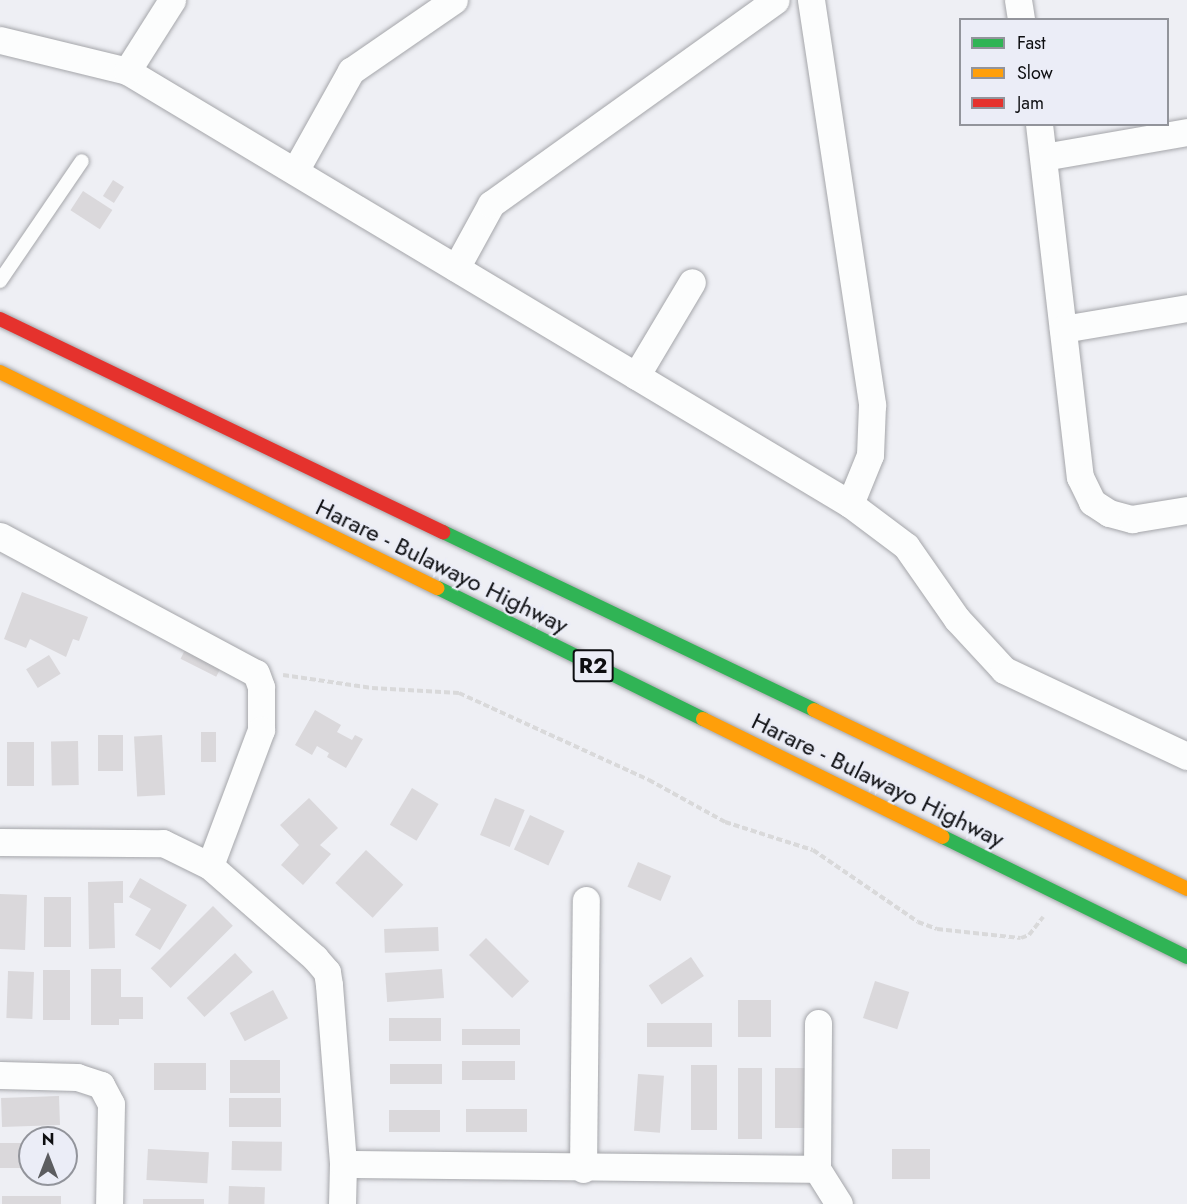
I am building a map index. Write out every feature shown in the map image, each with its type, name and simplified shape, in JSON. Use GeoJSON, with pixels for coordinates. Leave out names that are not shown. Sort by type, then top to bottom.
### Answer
{"type":"FeatureCollection","features":[{"type":"Feature","properties":{"kind":"highway","name":"Harare - Bulawayo Highway"},"geometry":{"type":"LineString","coordinates":[[0,319],[1187,889]]}},
{"type":"Feature","properties":{"kind":"highway","name":"Harare - Bulawayo Highway"},"geometry":{"type":"LineString","coordinates":[[0,372],[1187,957]]}},
{"type":"Feature","properties":{"kind":"street"},"geometry":{"type":"LineString","coordinates":[[127,70],[172,0]]}},
{"type":"Feature","properties":{"kind":"street"},"geometry":{"type":"LineString","coordinates":[[295,171],[351,71],[454,0]]}},
{"type":"Feature","properties":{"kind":"street"},"geometry":{"type":"LineString","coordinates":[[456,268],[491,204],[776,0]]}},
{"type":"Feature","properties":{"kind":"street"},"geometry":{"type":"LineString","coordinates":[[811,0],[872,405],[870,455],[850,504]]}},
{"type":"Feature","properties":{"kind":"street"},"geometry":{"type":"LineString","coordinates":[[1018,0],[1021,18]]}},
{"type":"Feature","properties":{"kind":"street"},"geometry":{"type":"LineString","coordinates":[[0,40],[127,70],[850,504],[906,546],[957,619],[1004,670],[1187,756]]}},
{"type":"Feature","properties":{"kind":"street"},"geometry":{"type":"LineString","coordinates":[[1039,126],[1080,477],[1092,502],[1109,513],[1132,519],[1187,510]]}},
{"type":"Feature","properties":{"kind":"street"},"geometry":{"type":"LineString","coordinates":[[1044,157],[1187,132]]}},
{"type":"Feature","properties":{"kind":"street"},"geometry":{"type":"LineString","coordinates":[[636,376],[692,282]]}},
{"type":"Feature","properties":{"kind":"street"},"geometry":{"type":"LineString","coordinates":[[1063,329],[1187,308]]}},
{"type":"Feature","properties":{"kind":"street"},"geometry":{"type":"LineString","coordinates":[[0,536],[256,673],[261,687],[261,730],[210,866]]}},
{"type":"Feature","properties":{"kind":"street"},"geometry":{"type":"LineString","coordinates":[[0,842],[155,841],[210,866],[327,972],[343,1164],[342,1204]]}},
{"type":"Feature","properties":{"kind":"street"},"geometry":{"type":"LineString","coordinates":[[583,1169],[586,900]]}},
{"type":"Feature","properties":{"kind":"street"},"geometry":{"type":"LineString","coordinates":[[818,1023],[817,1169],[839,1204]]}},
{"type":"Feature","properties":{"kind":"street"},"geometry":{"type":"LineString","coordinates":[[0,1075],[77,1077],[101,1085],[111,1104],[109,1204]]}},
{"type":"Feature","properties":{"kind":"street"},"geometry":{"type":"LineString","coordinates":[[343,1164],[583,1169],[817,1169]]}},
{"type":"Feature","properties":{"kind":"lane"},"geometry":{"type":"LineString","coordinates":[[0,280],[82,161]]}},
{"type":"Feature","properties":{"kind":"path"},"geometry":{"type":"LineString","coordinates":[[256,673],[372,688],[459,693],[649,780],[725,822],[813,850],[918,922],[937,929],[1021,938],[1029,935],[1058,894]]}},
{"type":"Feature","properties":{"kind":"building"},"geometry":{"type":"Polygon","coordinates":[[[113,180],[124,187],[114,203],[103,196],[113,180]]]}},
{"type":"Feature","properties":{"kind":"building"},"geometry":{"type":"Polygon","coordinates":[[[83,191],[112,210],[100,229],[70,210],[83,191]]]}},
{"type":"Feature","properties":{"kind":"building"},"geometry":{"type":"Polygon","coordinates":[[[22,592],[88,617],[79,641],[73,639],[66,657],[30,639],[26,648],[4,639],[22,592]]]}},
{"type":"Feature","properties":{"kind":"building"},"geometry":{"type":"Polygon","coordinates":[[[186,648],[222,666],[216,677],[181,659],[186,648]]]}},
{"type":"Feature","properties":{"kind":"building"},"geometry":{"type":"Polygon","coordinates":[[[49,655],[61,674],[38,688],[26,669],[49,655]]]}},
{"type":"Feature","properties":{"kind":"building"},"geometry":{"type":"Polygon","coordinates":[[[315,710],[341,725],[337,732],[352,740],[355,735],[363,739],[346,768],[327,757],[329,753],[317,746],[312,755],[295,745],[315,710]]]}},
{"type":"Feature","properties":{"kind":"building"},"geometry":{"type":"Polygon","coordinates":[[[201,732],[216,732],[216,762],[201,762],[201,732]]]}},
{"type":"Feature","properties":{"kind":"building"},"geometry":{"type":"Polygon","coordinates":[[[98,735],[123,735],[123,771],[98,771],[98,735]]]}},
{"type":"Feature","properties":{"kind":"building"},"geometry":{"type":"Polygon","coordinates":[[[162,735],[165,795],[137,796],[134,736],[162,735]]]}},
{"type":"Feature","properties":{"kind":"building"},"geometry":{"type":"Polygon","coordinates":[[[51,741],[78,741],[79,785],[52,785],[51,741]]]}},
{"type":"Feature","properties":{"kind":"building"},"geometry":{"type":"Polygon","coordinates":[[[7,742],[34,742],[34,786],[7,786],[7,742]]]}},
{"type":"Feature","properties":{"kind":"building"},"geometry":{"type":"Polygon","coordinates":[[[412,788],[439,804],[416,841],[390,825],[412,788]]]}},
{"type":"Feature","properties":{"kind":"building"},"geometry":{"type":"Polygon","coordinates":[[[309,798],[338,828],[320,845],[331,854],[303,885],[281,865],[299,845],[280,825],[309,798]]]}},
{"type":"Feature","properties":{"kind":"building"},"geometry":{"type":"Polygon","coordinates":[[[495,798],[525,810],[510,847],[480,835],[495,798]]]}},
{"type":"Feature","properties":{"kind":"building"},"geometry":{"type":"Polygon","coordinates":[[[530,815],[564,831],[548,865],[514,849],[530,815]]]}},
{"type":"Feature","properties":{"kind":"building"},"geometry":{"type":"Polygon","coordinates":[[[366,850],[403,885],[373,918],[335,883],[366,850]]]}},
{"type":"Feature","properties":{"kind":"building"},"geometry":{"type":"Polygon","coordinates":[[[638,862],[671,876],[661,901],[627,887],[638,862]]]}},
{"type":"Feature","properties":{"kind":"building"},"geometry":{"type":"Polygon","coordinates":[[[140,878],[187,905],[160,950],[135,935],[151,909],[129,897],[140,878]]]}},
{"type":"Feature","properties":{"kind":"building"},"geometry":{"type":"Polygon","coordinates":[[[123,881],[123,903],[114,903],[115,948],[89,949],[88,882],[123,881]]]}},
{"type":"Feature","properties":{"kind":"building"},"geometry":{"type":"Polygon","coordinates":[[[0,894],[27,895],[25,950],[0,949],[0,894]]]}},
{"type":"Feature","properties":{"kind":"building"},"geometry":{"type":"Polygon","coordinates":[[[44,897],[71,897],[71,947],[44,947],[44,897]]]}},
{"type":"Feature","properties":{"kind":"building"},"geometry":{"type":"Polygon","coordinates":[[[213,906],[233,926],[171,988],[151,968],[213,906]]]}},
{"type":"Feature","properties":{"kind":"building"},"geometry":{"type":"Polygon","coordinates":[[[438,927],[439,951],[385,953],[384,929],[438,927]]]}},
{"type":"Feature","properties":{"kind":"building"},"geometry":{"type":"Polygon","coordinates":[[[486,938],[529,981],[512,998],[469,955],[486,938]]]}},
{"type":"Feature","properties":{"kind":"building"},"geometry":{"type":"Polygon","coordinates":[[[235,953],[253,972],[204,1017],[187,998],[235,953]]]}},
{"type":"Feature","properties":{"kind":"building"},"geometry":{"type":"Polygon","coordinates":[[[691,957],[704,976],[662,1005],[649,986],[691,957]]]}},
{"type":"Feature","properties":{"kind":"building"},"geometry":{"type":"Polygon","coordinates":[[[91,969],[121,969],[121,997],[143,997],[143,1019],[119,1019],[119,1025],[91,1025],[91,969]]]}},
{"type":"Feature","properties":{"kind":"building"},"geometry":{"type":"Polygon","coordinates":[[[442,969],[444,998],[387,1002],[385,973],[442,969]]]}},
{"type":"Feature","properties":{"kind":"building"},"geometry":{"type":"Polygon","coordinates":[[[43,970],[70,970],[70,1020],[43,1020],[43,970]]]}},
{"type":"Feature","properties":{"kind":"building"},"geometry":{"type":"Polygon","coordinates":[[[8,971],[34,972],[32,1019],[6,1018],[8,971]]]}},
{"type":"Feature","properties":{"kind":"building"},"geometry":{"type":"Polygon","coordinates":[[[875,981],[909,992],[897,1029],[863,1018],[875,981]]]}},
{"type":"Feature","properties":{"kind":"building"},"geometry":{"type":"Polygon","coordinates":[[[273,990],[288,1018],[245,1041],[230,1013],[273,990]]]}},
{"type":"Feature","properties":{"kind":"building"},"geometry":{"type":"Polygon","coordinates":[[[738,1000],[771,1000],[771,1037],[738,1037],[738,1000]]]}},
{"type":"Feature","properties":{"kind":"building"},"geometry":{"type":"Polygon","coordinates":[[[389,1018],[441,1018],[441,1041],[389,1041],[389,1018]]]}},
{"type":"Feature","properties":{"kind":"building"},"geometry":{"type":"Polygon","coordinates":[[[647,1023],[712,1023],[712,1047],[647,1047],[647,1023]]]}},
{"type":"Feature","properties":{"kind":"building"},"geometry":{"type":"Polygon","coordinates":[[[462,1029],[520,1029],[520,1045],[462,1045],[462,1029]]]}},
{"type":"Feature","properties":{"kind":"building"},"geometry":{"type":"Polygon","coordinates":[[[230,1060],[280,1060],[280,1093],[230,1093],[230,1060]]]}},
{"type":"Feature","properties":{"kind":"building"},"geometry":{"type":"Polygon","coordinates":[[[462,1061],[515,1061],[515,1080],[462,1080],[462,1061]]]}},
{"type":"Feature","properties":{"kind":"building"},"geometry":{"type":"Polygon","coordinates":[[[154,1063],[206,1063],[206,1090],[154,1090],[154,1063]]]}},
{"type":"Feature","properties":{"kind":"building"},"geometry":{"type":"Polygon","coordinates":[[[390,1064],[442,1064],[442,1084],[390,1084],[390,1064]]]}},
{"type":"Feature","properties":{"kind":"building"},"geometry":{"type":"Polygon","coordinates":[[[691,1065],[717,1065],[717,1130],[691,1130],[691,1065]]]}},
{"type":"Feature","properties":{"kind":"building"},"geometry":{"type":"Polygon","coordinates":[[[738,1068],[762,1068],[762,1139],[738,1139],[738,1068]]]}},
{"type":"Feature","properties":{"kind":"building"},"geometry":{"type":"Polygon","coordinates":[[[775,1068],[807,1068],[807,1128],[775,1128],[775,1068]]]}},
{"type":"Feature","properties":{"kind":"building"},"geometry":{"type":"Polygon","coordinates":[[[638,1074],[664,1076],[660,1133],[634,1131],[638,1074]]]}},
{"type":"Feature","properties":{"kind":"building"},"geometry":{"type":"Polygon","coordinates":[[[59,1096],[60,1125],[2,1127],[1,1098],[59,1096]]]}},
{"type":"Feature","properties":{"kind":"building"},"geometry":{"type":"Polygon","coordinates":[[[229,1098],[281,1098],[281,1127],[229,1127],[229,1098]]]}},
{"type":"Feature","properties":{"kind":"building"},"geometry":{"type":"Polygon","coordinates":[[[466,1109],[527,1109],[527,1132],[466,1132],[466,1109]]]}},
{"type":"Feature","properties":{"kind":"building"},"geometry":{"type":"Polygon","coordinates":[[[389,1110],[440,1110],[440,1132],[389,1132],[389,1110]]]}},
{"type":"Feature","properties":{"kind":"building"},"geometry":{"type":"Polygon","coordinates":[[[232,1141],[282,1142],[281,1171],[231,1170],[232,1141]]]}},
{"type":"Feature","properties":{"kind":"building"},"geometry":{"type":"Polygon","coordinates":[[[0,1143],[18,1143],[18,1168],[0,1168],[0,1143]]]}},
{"type":"Feature","properties":{"kind":"building"},"geometry":{"type":"Polygon","coordinates":[[[148,1149],[209,1152],[207,1183],[146,1180],[148,1149]]]}},
{"type":"Feature","properties":{"kind":"building"},"geometry":{"type":"Polygon","coordinates":[[[892,1149],[930,1149],[930,1179],[892,1179],[892,1149]]]}},
{"type":"Feature","properties":{"kind":"building"},"geometry":{"type":"Polygon","coordinates":[[[229,1186],[265,1187],[264,1204],[228,1204],[229,1186]]]}},
{"type":"Feature","properties":{"kind":"building"},"geometry":{"type":"Polygon","coordinates":[[[2,1196],[61,1196],[61,1204],[2,1204],[2,1196]]]}},
{"type":"Feature","properties":{"kind":"building"},"geometry":{"type":"Polygon","coordinates":[[[143,1199],[204,1199],[204,1204],[143,1204],[143,1199]]]}},
{"type":"Feature","properties":{"kind":"traffic: fast"},"geometry":{"type":"LineString","coordinates":[[443,532],[814,710]]}},
{"type":"Feature","properties":{"kind":"traffic: fast"},"geometry":{"type":"LineString","coordinates":[[438,588],[703,719]]}},
{"type":"Feature","properties":{"kind":"traffic: fast"},"geometry":{"type":"LineString","coordinates":[[943,837],[1187,957]]}},
{"type":"Feature","properties":{"kind":"traffic: slow"},"geometry":{"type":"LineString","coordinates":[[0,372],[438,588]]}},
{"type":"Feature","properties":{"kind":"traffic: slow"},"geometry":{"type":"LineString","coordinates":[[814,710],[1187,889]]}},
{"type":"Feature","properties":{"kind":"traffic: slow"},"geometry":{"type":"LineString","coordinates":[[703,719],[943,837]]}},
{"type":"Feature","properties":{"kind":"traffic: jam"},"geometry":{"type":"LineString","coordinates":[[0,319],[443,532]]}}]}
